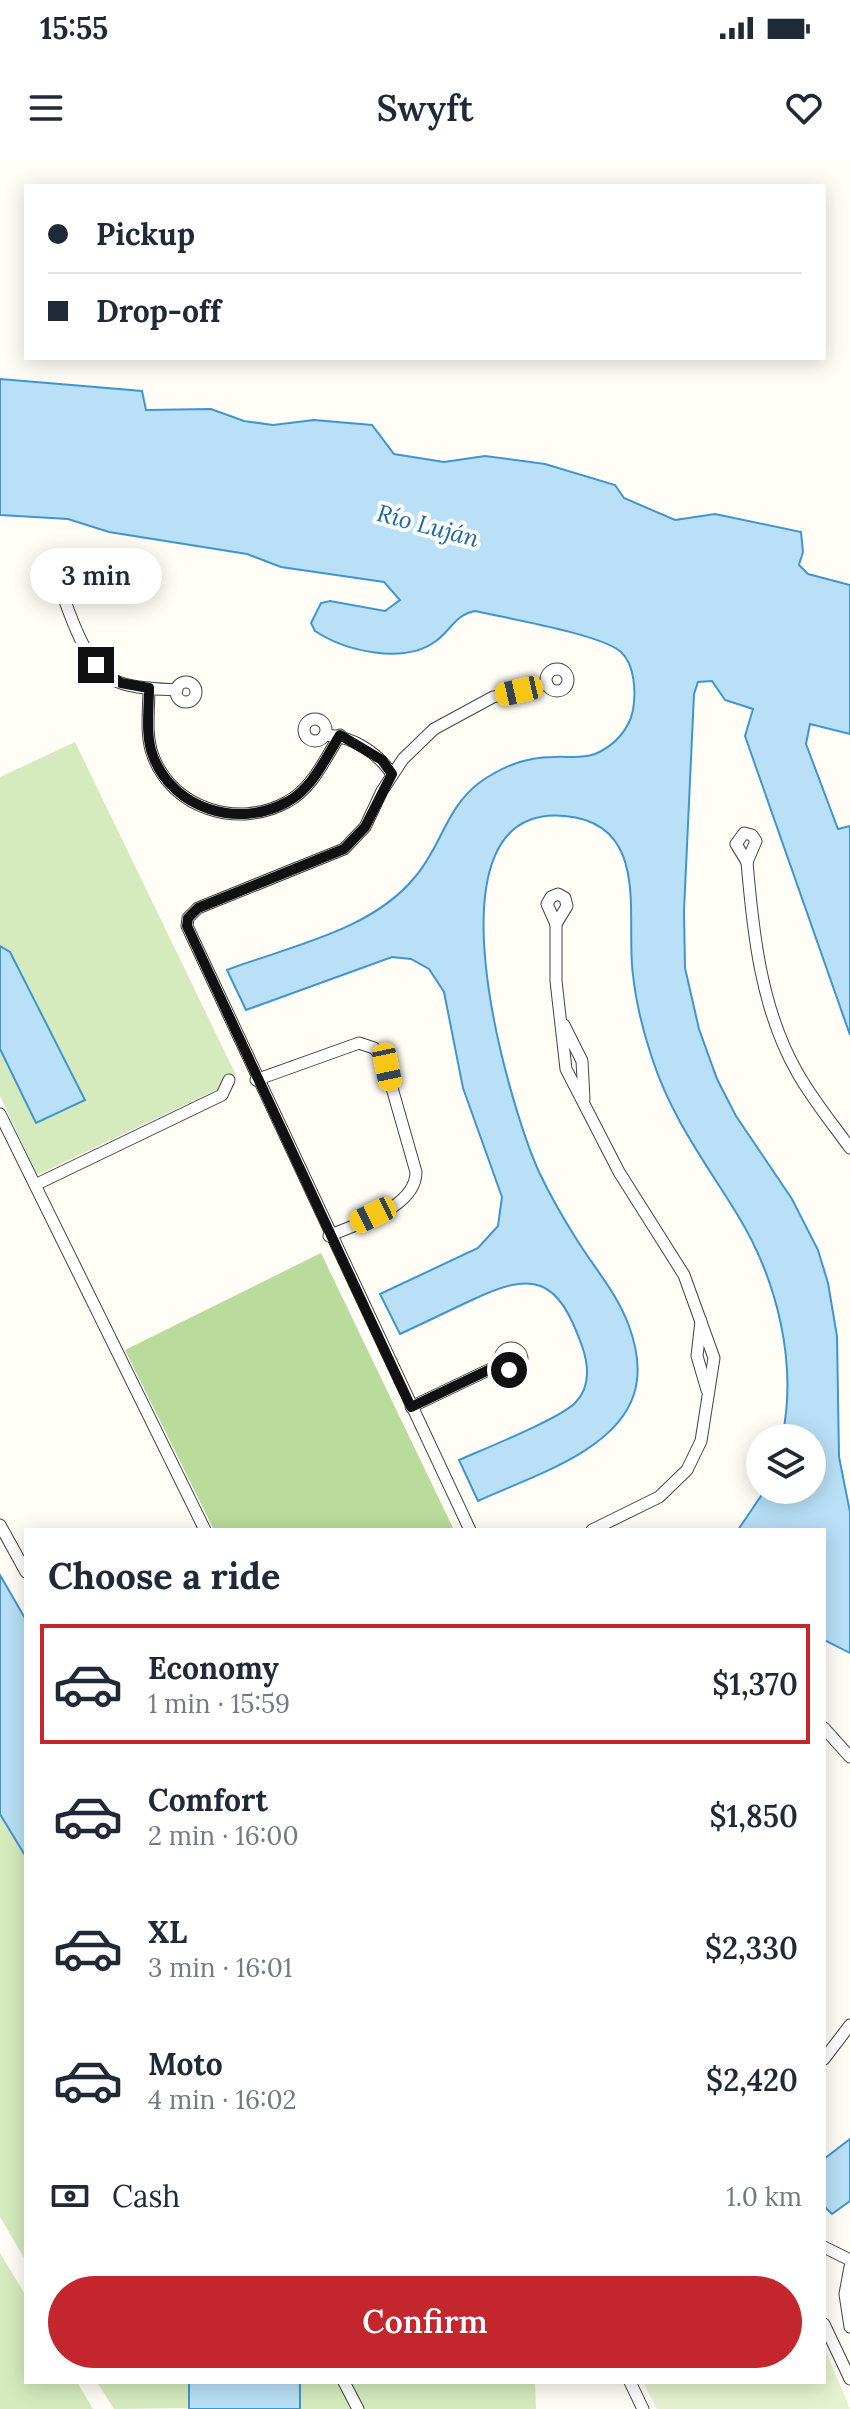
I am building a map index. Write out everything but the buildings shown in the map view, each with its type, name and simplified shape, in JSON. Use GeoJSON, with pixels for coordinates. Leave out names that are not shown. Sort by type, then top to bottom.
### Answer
{"type":"FeatureCollection","features":[{"type":"Feature","properties":{"kind":"street"},"geometry":{"type":"LineString","coordinates":[[52,564],[85,648],[96,665],[121,683],[177,690]]}},
{"type":"Feature","properties":{"kind":"street"},"geometry":{"type":"LineString","coordinates":[[469,1528],[189,937],[188,918],[198,908],[213,901],[344,849],[365,827],[392,774],[418,744],[451,717],[493,697],[547,684]]}},
{"type":"Feature","properties":{"kind":"street"},"geometry":{"type":"LineString","coordinates":[[149,688],[148,734],[152,755],[173,787],[218,813],[241,817],[288,802],[312,781],[340,735]]}},
{"type":"Feature","properties":{"kind":"street"},"geometry":{"type":"LineString","coordinates":[[325,735],[340,735],[382,760],[392,774]]}},
{"type":"Feature","properties":{"kind":"street"},"geometry":{"type":"LineString","coordinates":[[747,862],[764,985],[778,1031],[797,1073],[850,1148]]}},
{"type":"Feature","properties":{"kind":"street"},"geometry":{"type":"LineString","coordinates":[[556,924],[556,981],[566,1069],[619,1172],[684,1275],[714,1358],[701,1441],[678,1482],[659,1497],[596,1528]]}},
{"type":"Feature","properties":{"kind":"street"},"geometry":{"type":"LineString","coordinates":[[256,1080],[359,1043],[374,1048],[384,1060],[416,1172],[416,1183],[404,1199],[329,1236]]}},
{"type":"Feature","properties":{"kind":"street"},"geometry":{"type":"LineString","coordinates":[[37,1184],[222,1095],[229,1080]]}},
{"type":"Feature","properties":{"kind":"street"},"geometry":{"type":"LineString","coordinates":[[0,1114],[204,1528]]}},
{"type":"Feature","properties":{"kind":"street"},"geometry":{"type":"LineString","coordinates":[[411,1407],[501,1364]]}},
{"type":"Feature","properties":{"kind":"street"},"geometry":{"type":"LineString","coordinates":[[0,1525],[24,1568]]}},
{"type":"Feature","properties":{"kind":"street"},"geometry":{"type":"LineString","coordinates":[[826,1730],[850,1757]]}},
{"type":"Feature","properties":{"kind":"street"},"geometry":{"type":"LineString","coordinates":[[826,2056],[850,2025]]}},
{"type":"Feature","properties":{"kind":"street"},"geometry":{"type":"LineString","coordinates":[[826,2248],[850,2260]]}},
{"type":"Feature","properties":{"kind":"street"},"geometry":{"type":"LineString","coordinates":[[850,2267],[845,2294],[850,2327]]}},
{"type":"Feature","properties":{"kind":"street"},"geometry":{"type":"LineString","coordinates":[[826,2328],[850,2379]]}},
{"type":"Feature","properties":{"kind":"street"},"geometry":{"type":"LineString","coordinates":[[345,2384],[358,2409]]}},
{"type":"Feature","properties":{"kind":"street"},"geometry":{"type":"LineString","coordinates":[[631,2384],[643,2409]]}},
{"type":"Feature","properties":{"kind":"green space"},"geometry":{"type":"Polygon","coordinates":[[[75,742],[236,1075],[216,1090],[37,1175],[0,1096],[0,1049],[36,1122],[84,1100],[10,952],[0,946],[0,777],[75,742]]]}},
{"type":"Feature","properties":{"kind":"green space"},"geometry":{"type":"Polygon","coordinates":[[[321,1253],[453,1528],[213,1528],[125,1350],[321,1253]]]}},
{"type":"Feature","properties":{"kind":"green space"},"geometry":{"type":"Polygon","coordinates":[[[0,1814],[24,1854],[24,2258],[0,2217],[0,1814]]]}},
{"type":"Feature","properties":{"kind":"green space"},"geometry":{"type":"Polygon","coordinates":[[[0,2253],[24,2293],[24,2384],[78,2384],[93,2409],[0,2409],[0,2253]]]}},
{"type":"Feature","properties":{"kind":"green space"},"geometry":{"type":"Polygon","coordinates":[[[826,2352],[850,2409],[657,2409],[644,2384],[826,2384],[826,2352]]]}},
{"type":"Feature","properties":{"kind":"green space"},"geometry":{"type":"Polygon","coordinates":[[[98,2384],[189,2384],[188,2408],[114,2409],[98,2384]]]}},
{"type":"Feature","properties":{"kind":"green space"},"geometry":{"type":"Polygon","coordinates":[[[300,2384],[535,2384],[536,2409],[300,2409],[300,2384]]]}},
{"type":"Feature","properties":{"kind":"water","name":"Río Luján"},"geometry":{"type":"Polygon","coordinates":[[[0,379],[142,391],[146,410],[211,409],[244,421],[273,425],[314,420],[372,425],[394,454],[444,462],[485,456],[545,464],[615,485],[624,498],[675,520],[715,514],[801,532],[803,552],[799,565],[808,574],[850,585],[850,734],[810,724],[806,744],[838,829],[850,826],[850,1035],[745,736],[753,709],[725,700],[712,681],[698,682],[694,694],[684,911],[685,968],[699,1029],[717,1079],[736,1116],[792,1199],[818,1250],[828,1283],[837,1336],[839,1457],[850,1512],[850,1653],[826,1641],[826,1528],[739,1528],[756,1504],[826,1504],[826,1424],[784,1424],[785,1351],[773,1294],[751,1239],[679,1120],[652,1058],[634,985],[629,877],[623,855],[611,836],[593,823],[565,816],[520,825],[495,856],[484,905],[486,964],[495,1026],[525,1137],[557,1206],[624,1314],[636,1351],[636,1386],[624,1414],[609,1432],[590,1447],[545,1472],[478,1501],[459,1460],[566,1410],[584,1390],[587,1369],[573,1323],[553,1294],[541,1286],[528,1283],[494,1291],[400,1334],[380,1294],[478,1248],[498,1226],[502,1197],[463,1088],[444,992],[429,969],[411,959],[392,957],[246,1010],[227,970],[328,935],[376,911],[397,896],[424,865],[459,804],[479,783],[496,772],[533,759],[584,756],[608,747],[624,731],[633,710],[633,679],[626,657],[610,645],[594,639],[475,611],[458,619],[436,641],[423,648],[392,654],[358,649],[315,631],[311,623],[321,603],[330,601],[385,611],[400,600],[384,582],[281,567],[247,554],[109,532],[68,519],[0,515],[0,379]]]}},
{"type":"Feature","properties":{"kind":"water"},"geometry":{"type":"Polygon","coordinates":[[[0,946],[10,952],[85,1100],[36,1123],[0,1049],[0,946]]]}},
{"type":"Feature","properties":{"kind":"water"},"geometry":{"type":"Polygon","coordinates":[[[0,1575],[24,1617],[24,1854],[0,1814],[0,1575]]]}},
{"type":"Feature","properties":{"kind":"water"},"geometry":{"type":"Polygon","coordinates":[[[850,2139],[850,2201],[832,2214],[826,2208],[826,2157],[850,2139]]]}},
{"type":"Feature","properties":{"kind":"water"},"geometry":{"type":"Polygon","coordinates":[[[189,2384],[300,2384],[300,2409],[189,2409],[189,2384]]]}},
{"type":"Feature","properties":{"kind":"route"},"geometry":{"type":"LineString","coordinates":[[96,665],[108,677],[121,683],[149,688],[148,734],[152,755],[173,787],[218,813],[241,817],[288,802],[312,781],[340,735],[382,760],[392,774],[373,816],[356,839],[344,849],[198,908],[188,918],[189,937],[411,1407],[501,1364],[509,1370]]}}]}
